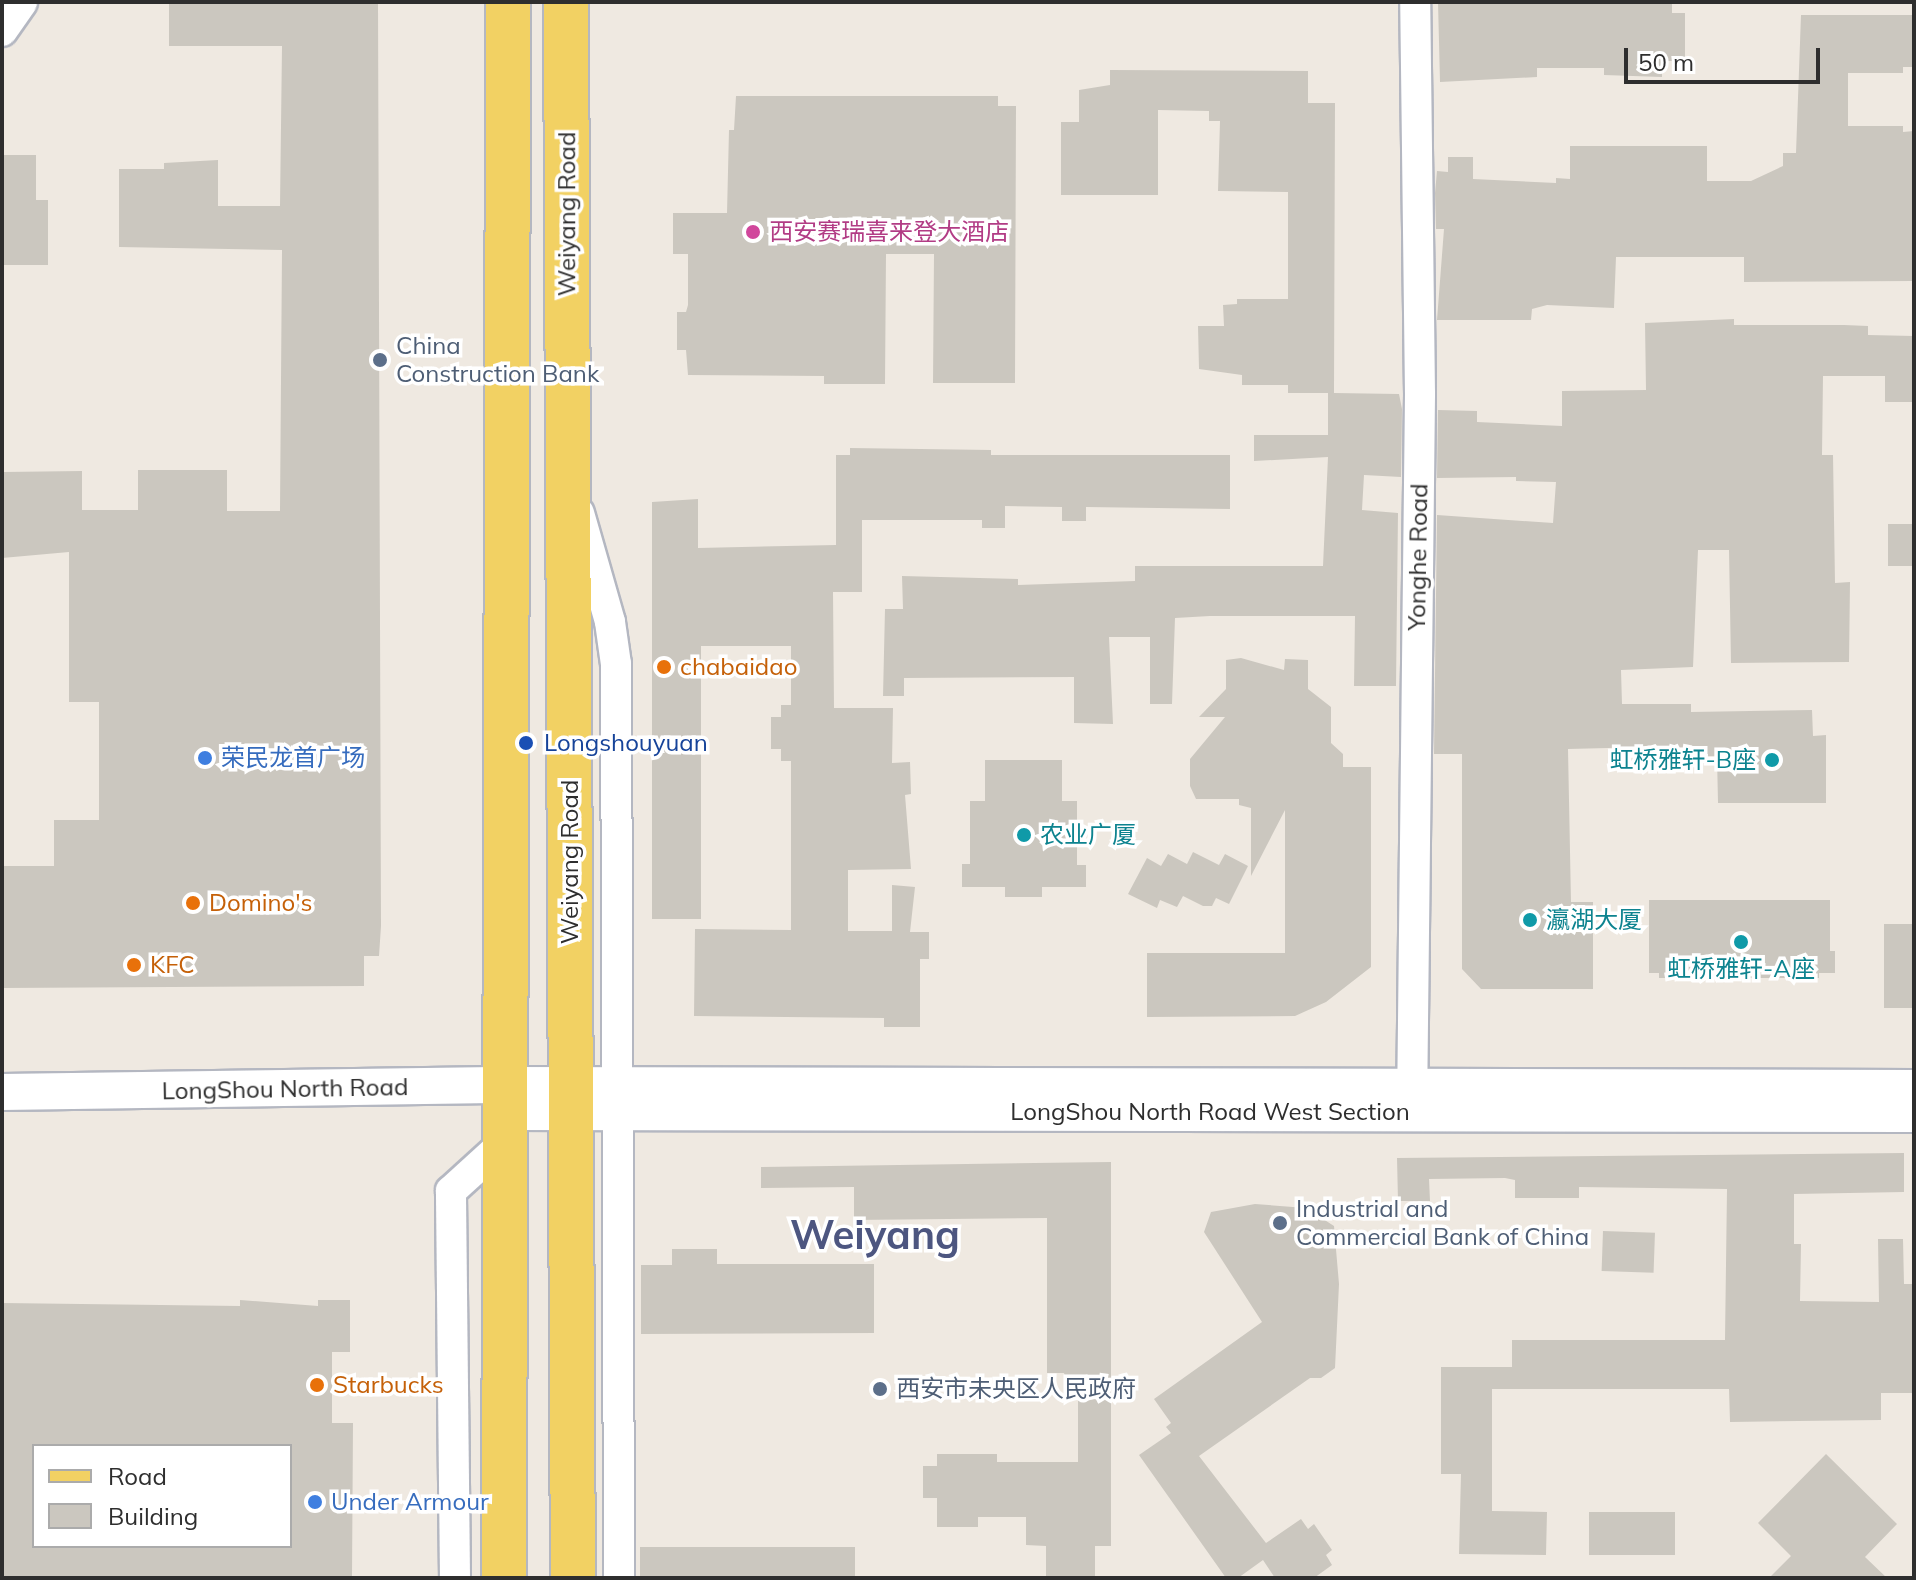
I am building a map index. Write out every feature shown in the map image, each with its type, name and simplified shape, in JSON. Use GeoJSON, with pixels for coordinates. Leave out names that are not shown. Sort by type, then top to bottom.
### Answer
{"type":"FeatureCollection","features":[{"type":"Feature","properties":{"kind":"main road"},"geometry":{"type":"LineString","coordinates":[[504,1578],[508,2]]}},
{"type":"Feature","properties":{"kind":"main road","name":"Weiyang Road"},"geometry":{"type":"LineString","coordinates":[[566,2],[573,1578]]}},
{"type":"Feature","properties":{"kind":"street"},"geometry":{"type":"LineString","coordinates":[[2,31],[22,2]]}},
{"type":"Feature","properties":{"kind":"street","name":"Yonghe Road"},"geometry":{"type":"LineString","coordinates":[[1412,1099],[1420,394],[1415,2]]}},
{"type":"Feature","properties":{"kind":"street"},"geometry":{"type":"LineString","coordinates":[[569,457],[616,664],[619,1578]]}},
{"type":"Feature","properties":{"kind":"street","name":"LongShou North Road West Section"},"geometry":{"type":"LineString","coordinates":[[506,1113],[569,1100],[617,1099],[1412,1099],[1914,1088]]}},
{"type":"Feature","properties":{"kind":"street","name":"LongShou North Road"},"geometry":{"type":"LineString","coordinates":[[2,1092],[506,1113]]}},
{"type":"Feature","properties":{"kind":"street","name":"LongShou North Road West Section"},"geometry":{"type":"LineString","coordinates":[[1412,1099],[1914,1114]]}},
{"type":"Feature","properties":{"kind":"street"},"geometry":{"type":"LineString","coordinates":[[455,1578],[451,1191],[506,1113]]}},
{"type":"Feature","properties":{"kind":"building"},"geometry":{"type":"Polygon","coordinates":[[[169,2],[378,2],[381,926],[379,956],[364,956],[364,986],[2,988],[2,866],[54,866],[54,820],[99,820],[99,702],[69,702],[69,552],[2,558],[4,472],[82,471],[82,510],[138,510],[138,470],[227,470],[227,511],[280,511],[282,250],[119,247],[119,169],[164,169],[164,163],[218,160],[218,206],[280,206],[282,46],[169,46],[169,2]]]}},
{"type":"Feature","properties":{"kind":"building"},"geometry":{"type":"Polygon","coordinates":[[[1438,2],[1672,2],[1672,13],[1685,13],[1685,61],[1662,61],[1662,77],[1604,75],[1604,68],[1537,68],[1537,77],[1440,82],[1438,2]]]}},
{"type":"Feature","properties":{"kind":"building"},"geometry":{"type":"Polygon","coordinates":[[[1801,15],[1914,15],[1914,67],[1903,67],[1903,73],[1848,73],[1848,126],[1903,126],[1903,132],[1914,131],[1912,281],[1744,282],[1744,257],[1616,257],[1614,308],[1547,305],[1532,309],[1531,320],[1437,320],[1444,229],[1436,229],[1435,193],[1437,171],[1448,172],[1448,157],[1473,157],[1473,179],[1556,183],[1556,178],[1570,179],[1570,146],[1707,146],[1707,181],[1751,181],[1783,166],[1783,153],[1796,153],[1801,15]]]}},
{"type":"Feature","properties":{"kind":"building"},"geometry":{"type":"Polygon","coordinates":[[[1110,70],[1308,71],[1308,103],[1335,103],[1334,393],[1399,394],[1402,409],[1401,477],[1364,475],[1362,510],[1398,513],[1396,686],[1354,686],[1355,616],[1210,616],[1175,618],[1172,704],[1150,704],[1150,637],[1109,637],[1113,724],[1074,723],[1074,677],[904,678],[904,696],[883,696],[885,609],[903,609],[902,576],[1018,579],[1018,585],[1135,581],[1135,566],[1323,566],[1328,457],[1254,461],[1254,435],[1328,435],[1328,393],[1288,393],[1288,385],[1242,385],[1242,375],[1199,369],[1198,326],[1224,326],[1223,305],[1237,304],[1237,299],[1288,299],[1288,192],[1218,191],[1220,121],[1209,121],[1209,111],[1158,110],[1158,195],[1061,195],[1061,122],[1079,122],[1079,90],[1110,85],[1110,70]]]}},
{"type":"Feature","properties":{"kind":"building"},"geometry":{"type":"Polygon","coordinates":[[[736,96],[998,96],[998,106],[1016,106],[1015,383],[933,383],[934,254],[886,254],[885,384],[824,384],[824,376],[688,375],[686,350],[677,350],[677,312],[686,312],[688,305],[688,254],[673,254],[673,213],[727,213],[729,130],[734,130],[736,96]]]}},
{"type":"Feature","properties":{"kind":"building"},"geometry":{"type":"Polygon","coordinates":[[[2,155],[36,155],[36,200],[48,200],[48,265],[2,265],[2,155]]]}},
{"type":"Feature","properties":{"kind":"building"},"geometry":{"type":"Polygon","coordinates":[[[1734,319],[1734,325],[1868,326],[1868,335],[1914,336],[1914,402],[1885,402],[1885,376],[1823,376],[1822,455],[1833,455],[1835,583],[1850,582],[1849,662],[1731,663],[1729,550],[1698,550],[1693,667],[1621,670],[1622,704],[1691,704],[1691,712],[1812,710],[1813,736],[1826,735],[1826,803],[1718,803],[1717,756],[1676,756],[1676,749],[1648,747],[1568,749],[1571,902],[1593,902],[1593,989],[1481,989],[1462,969],[1462,754],[1434,754],[1437,515],[1553,523],[1556,482],[1516,481],[1516,477],[1437,478],[1438,410],[1477,411],[1477,422],[1562,426],[1562,391],[1646,390],[1645,323],[1734,319]]]}},
{"type":"Feature","properties":{"kind":"building"},"geometry":{"type":"Polygon","coordinates":[[[850,448],[991,450],[991,455],[1230,455],[1230,509],[1086,507],[1086,521],[1062,521],[1062,507],[1005,506],[1005,528],[982,528],[982,520],[862,520],[862,592],[833,592],[834,708],[893,708],[892,763],[910,762],[911,794],[905,795],[911,869],[848,870],[848,931],[892,931],[892,885],[915,887],[910,932],[929,932],[929,959],[920,959],[920,1027],[884,1027],[884,1018],[694,1016],[695,929],[791,930],[791,761],[781,761],[781,749],[771,749],[771,717],[781,717],[781,705],[791,705],[791,646],[701,646],[701,919],[652,919],[652,502],[698,499],[698,548],[836,545],[836,455],[850,455],[850,448]]]}},
{"type":"Feature","properties":{"kind":"building"},"geometry":{"type":"Polygon","coordinates":[[[1888,524],[1914,524],[1914,566],[1888,566],[1888,524]]]}},
{"type":"Feature","properties":{"kind":"building"},"geometry":{"type":"Polygon","coordinates":[[[1241,658],[1284,670],[1285,659],[1308,660],[1308,689],[1331,707],[1331,743],[1343,754],[1343,767],[1371,767],[1371,967],[1326,1002],[1295,1016],[1147,1017],[1147,953],[1285,953],[1285,810],[1251,876],[1251,808],[1239,805],[1239,799],[1196,799],[1190,786],[1190,759],[1225,717],[1199,717],[1226,689],[1226,660],[1241,658]]]}},
{"type":"Feature","properties":{"kind":"building"},"geometry":{"type":"Polygon","coordinates":[[[985,760],[1062,760],[1062,801],[1077,801],[1077,865],[1086,865],[1086,887],[1042,887],[1042,897],[1005,897],[1005,887],[962,887],[962,864],[970,864],[970,801],[985,801],[985,760]]]}},
{"type":"Feature","properties":{"kind":"building"},"geometry":{"type":"Polygon","coordinates":[[[1193,852],[1219,865],[1225,854],[1248,866],[1229,904],[1216,898],[1212,906],[1203,906],[1183,896],[1177,907],[1160,900],[1157,908],[1128,894],[1147,858],[1161,866],[1168,854],[1187,864],[1193,852]]]}},
{"type":"Feature","properties":{"kind":"building"},"geometry":{"type":"Polygon","coordinates":[[[1649,900],[1830,900],[1830,951],[1835,951],[1835,973],[1819,973],[1819,978],[1659,978],[1659,973],[1649,973],[1649,900]]]}},
{"type":"Feature","properties":{"kind":"building"},"geometry":{"type":"Polygon","coordinates":[[[1884,924],[1914,924],[1914,1008],[1884,1008],[1884,924]]]}},
{"type":"Feature","properties":{"kind":"building"},"geometry":{"type":"Polygon","coordinates":[[[1904,1153],[1904,1192],[1794,1194],[1794,1244],[1801,1244],[1800,1301],[1879,1302],[1878,1239],[1903,1239],[1904,1284],[1914,1284],[1914,1393],[1881,1393],[1881,1420],[1730,1422],[1729,1389],[1492,1389],[1492,1511],[1547,1512],[1546,1555],[1459,1554],[1461,1474],[1441,1474],[1441,1367],[1512,1367],[1512,1340],[1725,1340],[1727,1189],[1579,1187],[1579,1198],[1515,1198],[1515,1180],[1429,1179],[1430,1201],[1398,1201],[1397,1158],[1904,1153]]]}},
{"type":"Feature","properties":{"kind":"building"},"geometry":{"type":"Polygon","coordinates":[[[1111,1162],[1111,1546],[1095,1546],[1095,1578],[1046,1578],[1046,1546],[1026,1545],[1026,1517],[978,1517],[978,1527],[937,1527],[937,1498],[923,1498],[923,1466],[937,1466],[937,1454],[997,1454],[997,1462],[1078,1462],[1078,1382],[1067,1382],[1064,1373],[1047,1373],[1047,1218],[854,1220],[854,1187],[761,1188],[761,1167],[1111,1162]]]}},
{"type":"Feature","properties":{"kind":"building"},"geometry":{"type":"Polygon","coordinates":[[[1255,1204],[1306,1208],[1334,1226],[1339,1284],[1335,1368],[1321,1378],[1310,1378],[1199,1456],[1266,1543],[1301,1519],[1308,1529],[1314,1524],[1332,1550],[1326,1555],[1332,1565],[1314,1578],[1275,1578],[1263,1560],[1238,1578],[1226,1578],[1139,1455],[1171,1433],[1166,1427],[1171,1423],[1154,1399],[1262,1322],[1204,1232],[1211,1212],[1255,1204]]]}},
{"type":"Feature","properties":{"kind":"building"},"geometry":{"type":"Polygon","coordinates":[[[1603,1231],[1655,1233],[1654,1273],[1602,1271],[1603,1231]]]}},
{"type":"Feature","properties":{"kind":"building"},"geometry":{"type":"Polygon","coordinates":[[[672,1249],[717,1249],[717,1264],[874,1264],[874,1333],[641,1334],[641,1265],[672,1265],[672,1249]]]}},
{"type":"Feature","properties":{"kind":"building"},"geometry":{"type":"Polygon","coordinates":[[[240,1300],[318,1306],[318,1300],[350,1300],[350,1352],[332,1352],[332,1423],[353,1423],[352,1578],[2,1578],[2,1303],[240,1306],[240,1300]]]}},
{"type":"Feature","properties":{"kind":"building"},"geometry":{"type":"Polygon","coordinates":[[[1826,1454],[1897,1524],[1865,1557],[1887,1578],[1769,1578],[1791,1556],[1758,1523],[1826,1454]]]}},
{"type":"Feature","properties":{"kind":"building"},"geometry":{"type":"Polygon","coordinates":[[[1589,1512],[1675,1512],[1675,1555],[1589,1555],[1589,1512]]]}},
{"type":"Feature","properties":{"kind":"building"},"geometry":{"type":"Polygon","coordinates":[[[640,1547],[855,1547],[855,1578],[640,1578],[640,1547]]]}},
{"type":"Feature","properties":{"kind":"place","name":"西安赛瑞喜来登大酒店"},"geometry":{"type":"Point","coordinates":[753,232]}},
{"type":"Feature","properties":{"kind":"place","name":"China Construction Bank"},"geometry":{"type":"Point","coordinates":[380,360]}},
{"type":"Feature","properties":{"kind":"place","name":"chabaidao"},"geometry":{"type":"Point","coordinates":[664,667]}},
{"type":"Feature","properties":{"kind":"place","name":"Longshouyuan"},"geometry":{"type":"Point","coordinates":[526,743]}},
{"type":"Feature","properties":{"kind":"place","name":"荣民龙首广场"},"geometry":{"type":"Point","coordinates":[205,758]}},
{"type":"Feature","properties":{"kind":"place","name":"虹桥雅轩-B座"},"geometry":{"type":"Point","coordinates":[1772,760]}},
{"type":"Feature","properties":{"kind":"place","name":"农业广厦"},"geometry":{"type":"Point","coordinates":[1024,835]}},
{"type":"Feature","properties":{"kind":"place","name":"Domino's"},"geometry":{"type":"Point","coordinates":[193,903]}},
{"type":"Feature","properties":{"kind":"place","name":"瀛湖大厦"},"geometry":{"type":"Point","coordinates":[1530,920]}},
{"type":"Feature","properties":{"kind":"place","name":"虹桥雅轩-A座"},"geometry":{"type":"Point","coordinates":[1741,942]}},
{"type":"Feature","properties":{"kind":"place","name":"KFC"},"geometry":{"type":"Point","coordinates":[134,965]}},
{"type":"Feature","properties":{"kind":"place","name":"Industrial and Commercial Bank of China"},"geometry":{"type":"Point","coordinates":[1280,1223]}},
{"type":"Feature","properties":{"kind":"place","name":"Starbucks"},"geometry":{"type":"Point","coordinates":[317,1385]}},
{"type":"Feature","properties":{"kind":"place","name":"西安市未央区人民政府"},"geometry":{"type":"Point","coordinates":[880,1389]}},
{"type":"Feature","properties":{"kind":"place","name":"Under Armour"},"geometry":{"type":"Point","coordinates":[315,1502]}},
{"type":"Feature","properties":{"kind":"district","name":"Weiyang"},"geometry":{"type":"Point","coordinates":[875,1234]}}]}
